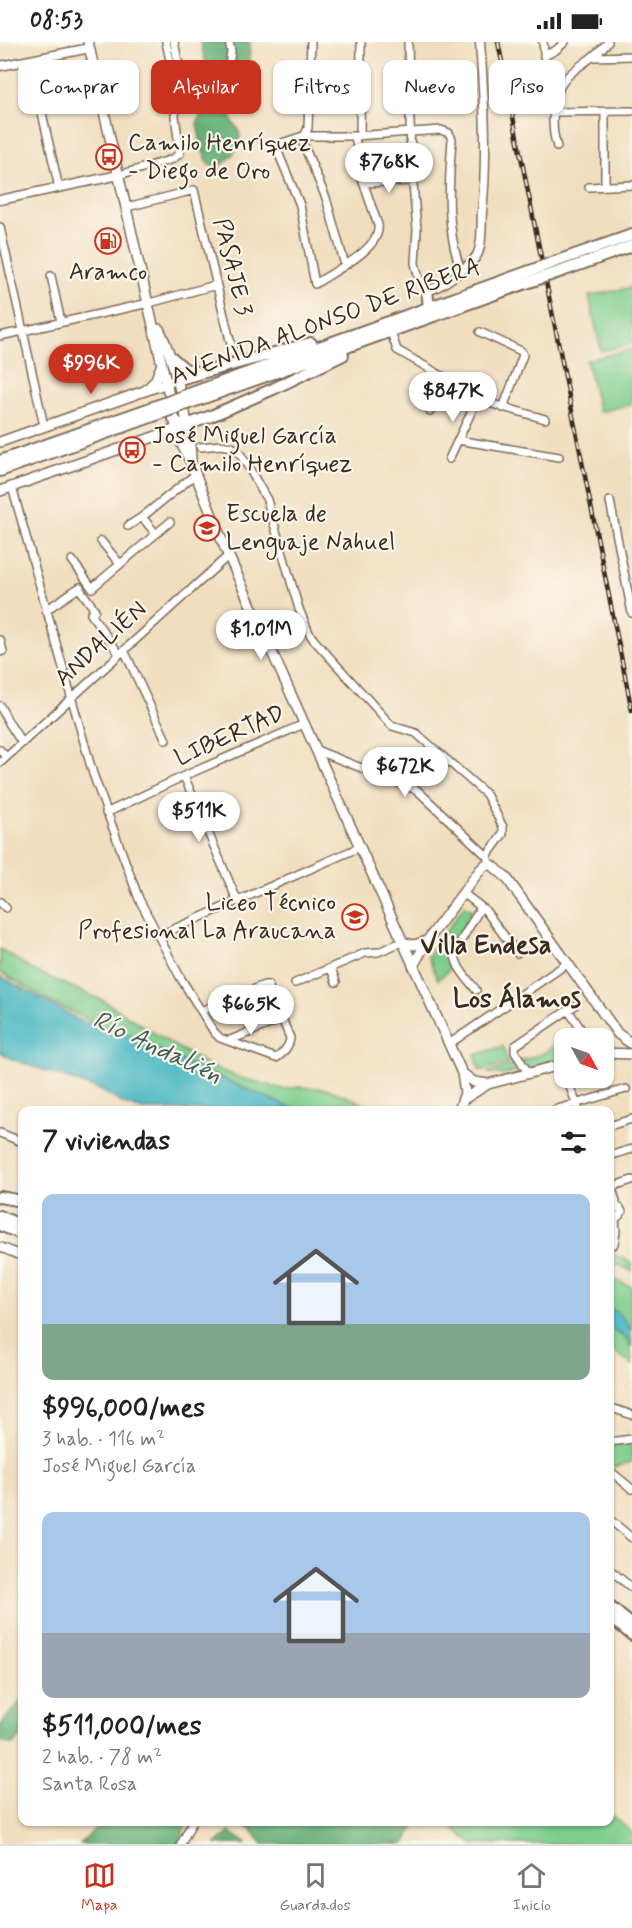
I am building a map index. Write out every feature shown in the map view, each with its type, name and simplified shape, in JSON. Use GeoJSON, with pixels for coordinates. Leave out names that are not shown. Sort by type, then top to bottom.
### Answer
{"type":"FeatureCollection","features":[{"type":"Feature","properties":{"kind":"highway","name":"AVENIDA ALONSO DE RIBERA"},"geometry":{"type":"LineString","coordinates":[[199,395],[387,333],[632,235]]}},
{"type":"Feature","properties":{"kind":"highway","name":"AVENIDA ALONSO DE RIBERA"},"geometry":{"type":"LineString","coordinates":[[561,265],[632,246]]}},
{"type":"Feature","properties":{"kind":"highway","name":"AVENIDA ALONSO DE RIBERA"},"geometry":{"type":"LineString","coordinates":[[0,471],[372,327],[528,277]]}},
{"type":"Feature","properties":{"kind":"highway"},"geometry":{"type":"LineString","coordinates":[[427,291],[429,307]]}},
{"type":"Feature","properties":{"kind":"highway"},"geometry":{"type":"LineString","coordinates":[[174,384],[201,373],[372,327]]}},
{"type":"Feature","properties":{"kind":"highway"},"geometry":{"type":"LineString","coordinates":[[175,424],[187,425],[273,389],[387,333]]}},
{"type":"Feature","properties":{"kind":"highway"},"geometry":{"type":"LineString","coordinates":[[167,361],[201,373]]}},
{"type":"Feature","properties":{"kind":"highway","name":"AVENIDA ALONSO DE RIBERA"},"geometry":{"type":"LineString","coordinates":[[0,461],[161,409]]}},
{"type":"Feature","properties":{"kind":"highway"},"geometry":{"type":"LineString","coordinates":[[0,1197],[18,1200]]}},
{"type":"Feature","properties":{"kind":"highway"},"geometry":{"type":"LineString","coordinates":[[0,1216],[18,1224]]}},
{"type":"Feature","properties":{"kind":"highway"},"geometry":{"type":"LineString","coordinates":[[0,1225],[18,1232]]}},
{"type":"Feature","properties":{"kind":"highway"},"geometry":{"type":"LineString","coordinates":[[614,1610],[632,1625]]}},
{"type":"Feature","properties":{"kind":"highway"},"geometry":{"type":"LineString","coordinates":[[614,1620],[632,1635]]}},
{"type":"Feature","properties":{"kind":"main road"},"geometry":{"type":"LineString","coordinates":[[89,45],[152,316],[187,425],[191,463]]}},
{"type":"Feature","properties":{"kind":"main road"},"geometry":{"type":"LineString","coordinates":[[146,390],[155,381],[167,361]]}},
{"type":"Feature","properties":{"kind":"main road"},"geometry":{"type":"LineString","coordinates":[[0,442],[146,390],[174,384]]}},
{"type":"Feature","properties":{"kind":"main road"},"geometry":{"type":"LineString","coordinates":[[174,384],[175,424],[229,555],[462,1072],[465,1087],[461,1106]]}},
{"type":"Feature","properties":{"kind":"main road"},"geometry":{"type":"LineString","coordinates":[[0,491],[175,424]]}},
{"type":"Feature","properties":{"kind":"main road"},"geometry":{"type":"LineString","coordinates":[[413,966],[427,941],[488,860],[503,873],[618,1034],[632,1044]]}},
{"type":"Feature","properties":{"kind":"main road"},"geometry":{"type":"LineString","coordinates":[[402,942],[414,945],[427,941]]}},
{"type":"Feature","properties":{"kind":"main road"},"geometry":{"type":"LineString","coordinates":[[614,1041],[618,1034]]}},
{"type":"Feature","properties":{"kind":"main road"},"geometry":{"type":"LineString","coordinates":[[614,1053],[632,1054]]}},
{"type":"Feature","properties":{"kind":"main road"},"geometry":{"type":"LineString","coordinates":[[464,1099],[488,1084],[529,1074],[554,1071]]}},
{"type":"Feature","properties":{"kind":"main road"},"geometry":{"type":"LineString","coordinates":[[462,1072],[474,1082],[488,1084]]}},
{"type":"Feature","properties":{"kind":"street"},"geometry":{"type":"LineString","coordinates":[[166,42],[171,60]]}},
{"type":"Feature","properties":{"kind":"street"},"geometry":{"type":"LineString","coordinates":[[174,42],[176,60]]}},
{"type":"Feature","properties":{"kind":"street"},"geometry":{"type":"LineString","coordinates":[[229,42],[230,60]]}},
{"type":"Feature","properties":{"kind":"street"},"geometry":{"type":"LineString","coordinates":[[311,42],[308,125],[303,136],[303,144],[326,198],[345,265]]}},
{"type":"Feature","properties":{"kind":"street"},"geometry":{"type":"LineString","coordinates":[[361,42],[358,136],[357,157],[378,225],[377,236],[366,250],[315,284],[300,205],[278,152],[282,143],[303,136],[358,136],[444,130],[452,136],[449,215],[454,249],[461,270]]}},
{"type":"Feature","properties":{"kind":"street"},"geometry":{"type":"LineString","coordinates":[[408,42],[412,181],[417,229],[416,270],[427,291],[436,288],[461,270],[477,256],[479,249],[486,171],[486,129],[480,42]]}},
{"type":"Feature","properties":{"kind":"street"},"geometry":{"type":"LineString","coordinates":[[543,42],[544,60]]}},
{"type":"Feature","properties":{"kind":"street"},"geometry":{"type":"LineString","coordinates":[[544,56],[565,42]]}},
{"type":"Feature","properties":{"kind":"street"},"geometry":{"type":"LineString","coordinates":[[565,78],[608,42]]}},
{"type":"Feature","properties":{"kind":"street"},"geometry":{"type":"LineString","coordinates":[[30,60],[89,45]]}},
{"type":"Feature","properties":{"kind":"street"},"geometry":{"type":"LineString","coordinates":[[591,57],[632,57]]}},
{"type":"Feature","properties":{"kind":"street"},"geometry":{"type":"LineString","coordinates":[[0,66],[18,62]]}},
{"type":"Feature","properties":{"kind":"street"},"geometry":{"type":"LineString","coordinates":[[605,111],[605,186]]}},
{"type":"Feature","properties":{"kind":"street"},"geometry":{"type":"LineString","coordinates":[[565,112],[632,111]]}},
{"type":"Feature","properties":{"kind":"street"},"geometry":{"type":"LineString","coordinates":[[42,114],[59,188]]}},
{"type":"Feature","properties":{"kind":"street"},"geometry":{"type":"LineString","coordinates":[[0,200],[119,175],[173,159],[179,155],[181,148],[176,114]]}},
{"type":"Feature","properties":{"kind":"street"},"geometry":{"type":"LineString","coordinates":[[553,114],[557,147]]}},
{"type":"Feature","properties":{"kind":"street"},"geometry":{"type":"LineString","coordinates":[[364,183],[412,181]]}},
{"type":"Feature","properties":{"kind":"street"},"geometry":{"type":"LineString","coordinates":[[589,187],[632,185]]}},
{"type":"Feature","properties":{"kind":"street","name":"PASAJE 3"},"geometry":{"type":"LineString","coordinates":[[127,207],[194,190],[233,353]]}},
{"type":"Feature","properties":{"kind":"street"},"geometry":{"type":"LineString","coordinates":[[0,227],[44,426]]}},
{"type":"Feature","properties":{"kind":"street"},"geometry":{"type":"LineString","coordinates":[[51,276],[61,322]]}},
{"type":"Feature","properties":{"kind":"street"},"geometry":{"type":"LineString","coordinates":[[0,336],[149,303],[216,285]]}},
{"type":"Feature","properties":{"kind":"street"},"geometry":{"type":"LineString","coordinates":[[480,332],[523,353],[503,408]]}},
{"type":"Feature","properties":{"kind":"street"},"geometry":{"type":"LineString","coordinates":[[387,333],[397,350],[478,398],[503,408],[545,419]]}},
{"type":"Feature","properties":{"kind":"street"},"geometry":{"type":"LineString","coordinates":[[430,411],[448,380]]}},
{"type":"Feature","properties":{"kind":"street"},"geometry":{"type":"LineString","coordinates":[[449,459],[478,398]]}},
{"type":"Feature","properties":{"kind":"street"},"geometry":{"type":"LineString","coordinates":[[458,440],[559,457]]}},
{"type":"Feature","properties":{"kind":"street"},"geometry":{"type":"LineString","coordinates":[[200,447],[221,445],[232,447],[238,451],[249,468],[267,500],[299,609],[314,640],[392,726],[416,733],[486,794],[503,827],[503,834],[488,860],[417,790],[316,750]]}},
{"type":"Feature","properties":{"kind":"street"},"geometry":{"type":"LineString","coordinates":[[128,526],[196,474]]}},
{"type":"Feature","properties":{"kind":"street"},"geometry":{"type":"LineString","coordinates":[[12,487],[106,813],[136,893],[201,1011],[220,1038],[278,1058],[290,1041],[268,985],[201,1011]]}},
{"type":"Feature","properties":{"kind":"street"},"geometry":{"type":"LineString","coordinates":[[610,501],[628,576],[632,613]]}},
{"type":"Feature","properties":{"kind":"street"},"geometry":{"type":"LineString","coordinates":[[142,517],[156,534]]}},
{"type":"Feature","properties":{"kind":"street"},"geometry":{"type":"LineString","coordinates":[[46,610],[79,588],[90,585],[120,564],[170,522]]}},
{"type":"Feature","properties":{"kind":"street"},"geometry":{"type":"LineString","coordinates":[[101,541],[120,564]]}},
{"type":"Feature","properties":{"kind":"street","name":"ANDALIÉN"},"geometry":{"type":"LineString","coordinates":[[0,763],[229,555]]}},
{"type":"Feature","properties":{"kind":"street"},"geometry":{"type":"LineString","coordinates":[[72,560],[90,585]]}},
{"type":"Feature","properties":{"kind":"street"},"geometry":{"type":"LineString","coordinates":[[79,588],[95,610],[91,614],[121,652],[166,740]]}},
{"type":"Feature","properties":{"kind":"street"},"geometry":{"type":"LineString","coordinates":[[0,640],[3,651],[0,652]]}},
{"type":"Feature","properties":{"kind":"street"},"geometry":{"type":"LineString","coordinates":[[0,706],[22,743]]}},
{"type":"Feature","properties":{"kind":"street","name":"LIBERTAD"},"geometry":{"type":"LineString","coordinates":[[106,813],[304,724]]}},
{"type":"Feature","properties":{"kind":"street"},"geometry":{"type":"LineString","coordinates":[[0,750],[6,757]]}},
{"type":"Feature","properties":{"kind":"street"},"geometry":{"type":"LineString","coordinates":[[184,776],[237,900]]}},
{"type":"Feature","properties":{"kind":"street"},"geometry":{"type":"LineString","coordinates":[[158,936],[360,846]]}},
{"type":"Feature","properties":{"kind":"street"},"geometry":{"type":"LineString","coordinates":[[463,893],[481,907],[517,953]]}},
{"type":"Feature","properties":{"kind":"street"},"geometry":{"type":"LineString","coordinates":[[0,902],[6,908]]}},
{"type":"Feature","properties":{"kind":"street"},"geometry":{"type":"LineString","coordinates":[[476,990],[456,962],[454,955],[481,907]]}},
{"type":"Feature","properties":{"kind":"street"},"geometry":{"type":"LineString","coordinates":[[295,983],[365,953],[378,952],[402,942]]}},
{"type":"Feature","properties":{"kind":"street"},"geometry":{"type":"LineString","coordinates":[[449,1044],[568,963]]}},
{"type":"Feature","properties":{"kind":"street"},"geometry":{"type":"LineString","coordinates":[[331,968],[336,982]]}},
{"type":"Feature","properties":{"kind":"street"},"geometry":{"type":"LineString","coordinates":[[529,1074],[515,1052],[515,1046],[571,1008],[582,1028]]}},
{"type":"Feature","properties":{"kind":"street"},"geometry":{"type":"LineString","coordinates":[[228,1041],[282,1019]]}},
{"type":"Feature","properties":{"kind":"street"},"geometry":{"type":"LineString","coordinates":[[571,1088],[578,1106]]}},
{"type":"Feature","properties":{"kind":"street"},"geometry":{"type":"LineString","coordinates":[[581,1106],[626,1089]]}},
{"type":"Feature","properties":{"kind":"street"},"geometry":{"type":"LineString","coordinates":[[614,1124],[632,1119]]}},
{"type":"Feature","properties":{"kind":"street"},"geometry":{"type":"LineString","coordinates":[[0,1133],[18,1140]]}},
{"type":"Feature","properties":{"kind":"street"},"geometry":{"type":"LineString","coordinates":[[614,1154],[632,1149]]}},
{"type":"Feature","properties":{"kind":"street"},"geometry":{"type":"LineString","coordinates":[[614,1187],[632,1180]]}},
{"type":"Feature","properties":{"kind":"street"},"geometry":{"type":"LineString","coordinates":[[614,1213],[618,1216],[631,1214]]}},
{"type":"Feature","properties":{"kind":"street"},"geometry":{"type":"LineString","coordinates":[[614,1244],[618,1216]]}},
{"type":"Feature","properties":{"kind":"street"},"geometry":{"type":"LineString","coordinates":[[0,1247],[18,1254]]}},
{"type":"Feature","properties":{"kind":"street"},"geometry":{"type":"LineString","coordinates":[[614,1409],[632,1415]]}},
{"type":"Feature","properties":{"kind":"street"},"geometry":{"type":"LineString","coordinates":[[614,1441],[632,1439]]}},
{"type":"Feature","properties":{"kind":"street"},"geometry":{"type":"LineString","coordinates":[[614,1474],[632,1489]]}},
{"type":"Feature","properties":{"kind":"street"},"geometry":{"type":"LineString","coordinates":[[614,1523],[632,1538]]}},
{"type":"Feature","properties":{"kind":"street"},"geometry":{"type":"LineString","coordinates":[[614,1573],[632,1588]]}},
{"type":"Feature","properties":{"kind":"street"},"geometry":{"type":"LineString","coordinates":[[181,1844],[190,1826]]}},
{"type":"Feature","properties":{"kind":"green space"},"geometry":{"type":"Polygon","coordinates":[[[201,42],[250,42],[248,60],[205,60],[201,42]]]}},
{"type":"Feature","properties":{"kind":"green space"},"geometry":{"type":"Polygon","coordinates":[[[203,114],[230,114],[239,132],[239,143],[231,157],[218,167],[209,165],[202,149],[197,123],[203,114]]]}},
{"type":"Feature","properties":{"kind":"green space"},"geometry":{"type":"Polygon","coordinates":[[[632,287],[632,344],[601,351],[589,296],[632,287]]]}},
{"type":"Feature","properties":{"kind":"green space"},"geometry":{"type":"Polygon","coordinates":[[[632,349],[632,404],[599,412],[586,360],[632,349]]]}},
{"type":"Feature","properties":{"kind":"green space"},"geometry":{"type":"Polygon","coordinates":[[[464,906],[472,910],[447,956],[450,969],[438,980],[428,956],[464,906]]]}},
{"type":"Feature","properties":{"kind":"green space"},"geometry":{"type":"Polygon","coordinates":[[[0,949],[33,970],[104,1001],[212,1067],[241,1078],[283,1089],[299,1087],[328,1089],[370,1106],[281,1106],[271,1103],[55,1004],[0,972],[0,949]]]}},
{"type":"Feature","properties":{"kind":"green space"},"geometry":{"type":"Polygon","coordinates":[[[503,1046],[508,1063],[480,1071],[475,1055],[503,1046]]]}},
{"type":"Feature","properties":{"kind":"green space"},"geometry":{"type":"Polygon","coordinates":[[[554,1046],[554,1062],[503,1075],[487,1073],[544,1053],[554,1046]]]}},
{"type":"Feature","properties":{"kind":"green space"},"geometry":{"type":"Polygon","coordinates":[[[614,1254],[632,1263],[632,1271],[614,1263],[614,1254]]]}},
{"type":"Feature","properties":{"kind":"green space"},"geometry":{"type":"Polygon","coordinates":[[[614,1279],[632,1287],[632,1331],[620,1315],[614,1312],[614,1279]]]}},
{"type":"Feature","properties":{"kind":"green space"},"geometry":{"type":"Polygon","coordinates":[[[614,1330],[628,1342],[632,1365],[614,1351],[614,1330]]]}},
{"type":"Feature","properties":{"kind":"green space"},"geometry":{"type":"Polygon","coordinates":[[[627,1443],[632,1447],[632,1462],[614,1467],[614,1446],[627,1443]]]}},
{"type":"Feature","properties":{"kind":"green space"},"geometry":{"type":"Polygon","coordinates":[[[18,1704],[18,1740],[14,1745],[0,1742],[0,1726],[18,1704]]]}},
{"type":"Feature","properties":{"kind":"green space"},"geometry":{"type":"Polygon","coordinates":[[[614,1817],[632,1832],[632,1844],[472,1844],[451,1826],[614,1826],[614,1817]]]}},
{"type":"Feature","properties":{"kind":"green space"},"geometry":{"type":"Polygon","coordinates":[[[100,1826],[185,1826],[179,1844],[80,1844],[100,1826]]]}},
{"type":"Feature","properties":{"kind":"green space"},"geometry":{"type":"Polygon","coordinates":[[[245,1826],[414,1826],[405,1844],[263,1844],[251,1829],[245,1826]]]}},
{"type":"Feature","properties":{"kind":"green space"},"geometry":{"type":"Polygon","coordinates":[[[230,1832],[248,1844],[216,1844],[230,1832]]]}},
{"type":"Feature","properties":{"kind":"water"},"geometry":{"type":"Polygon","coordinates":[[[0,976],[83,1022],[117,1029],[180,1060],[287,1106],[130,1106],[100,1090],[12,1059],[0,1052],[0,976]]]}},
{"type":"Feature","properties":{"kind":"water"},"geometry":{"type":"Polygon","coordinates":[[[614,1312],[621,1315],[628,1324],[632,1348],[629,1340],[614,1330],[614,1312]]]}},
{"type":"Feature","properties":{"kind":"railway"},"geometry":{"type":"LineString","coordinates":[[498,42],[632,711]]}},
{"type":"Feature","properties":{"kind":"place","name":"Camilo Henríquez - Diego de Oro"},"geometry":{"type":"Point","coordinates":[109,157]}},
{"type":"Feature","properties":{"kind":"place","name":"Aramco"},"geometry":{"type":"Point","coordinates":[108,241]}},
{"type":"Feature","properties":{"kind":"place","name":"José Miguel García - Camilo Henríquez"},"geometry":{"type":"Point","coordinates":[132,450]}},
{"type":"Feature","properties":{"kind":"place","name":"Escuela de Lenguaje Nahuel"},"geometry":{"type":"Point","coordinates":[207,528]}},
{"type":"Feature","properties":{"kind":"place","name":"Liceo Técnico Profesional La Araucana"},"geometry":{"type":"Point","coordinates":[355,917]}},
{"type":"Feature","properties":{"kind":"district","name":"Villa Endesa"},"geometry":{"type":"Point","coordinates":[486,946]}},
{"type":"Feature","properties":{"kind":"district","name":"Los Álamos"},"geometry":{"type":"Point","coordinates":[517,1000]}},
{"type":"Feature","properties":{"kind":"water label","name":"Río Andalién"},"geometry":{"type":"Point","coordinates":[157,1048]}}]}
